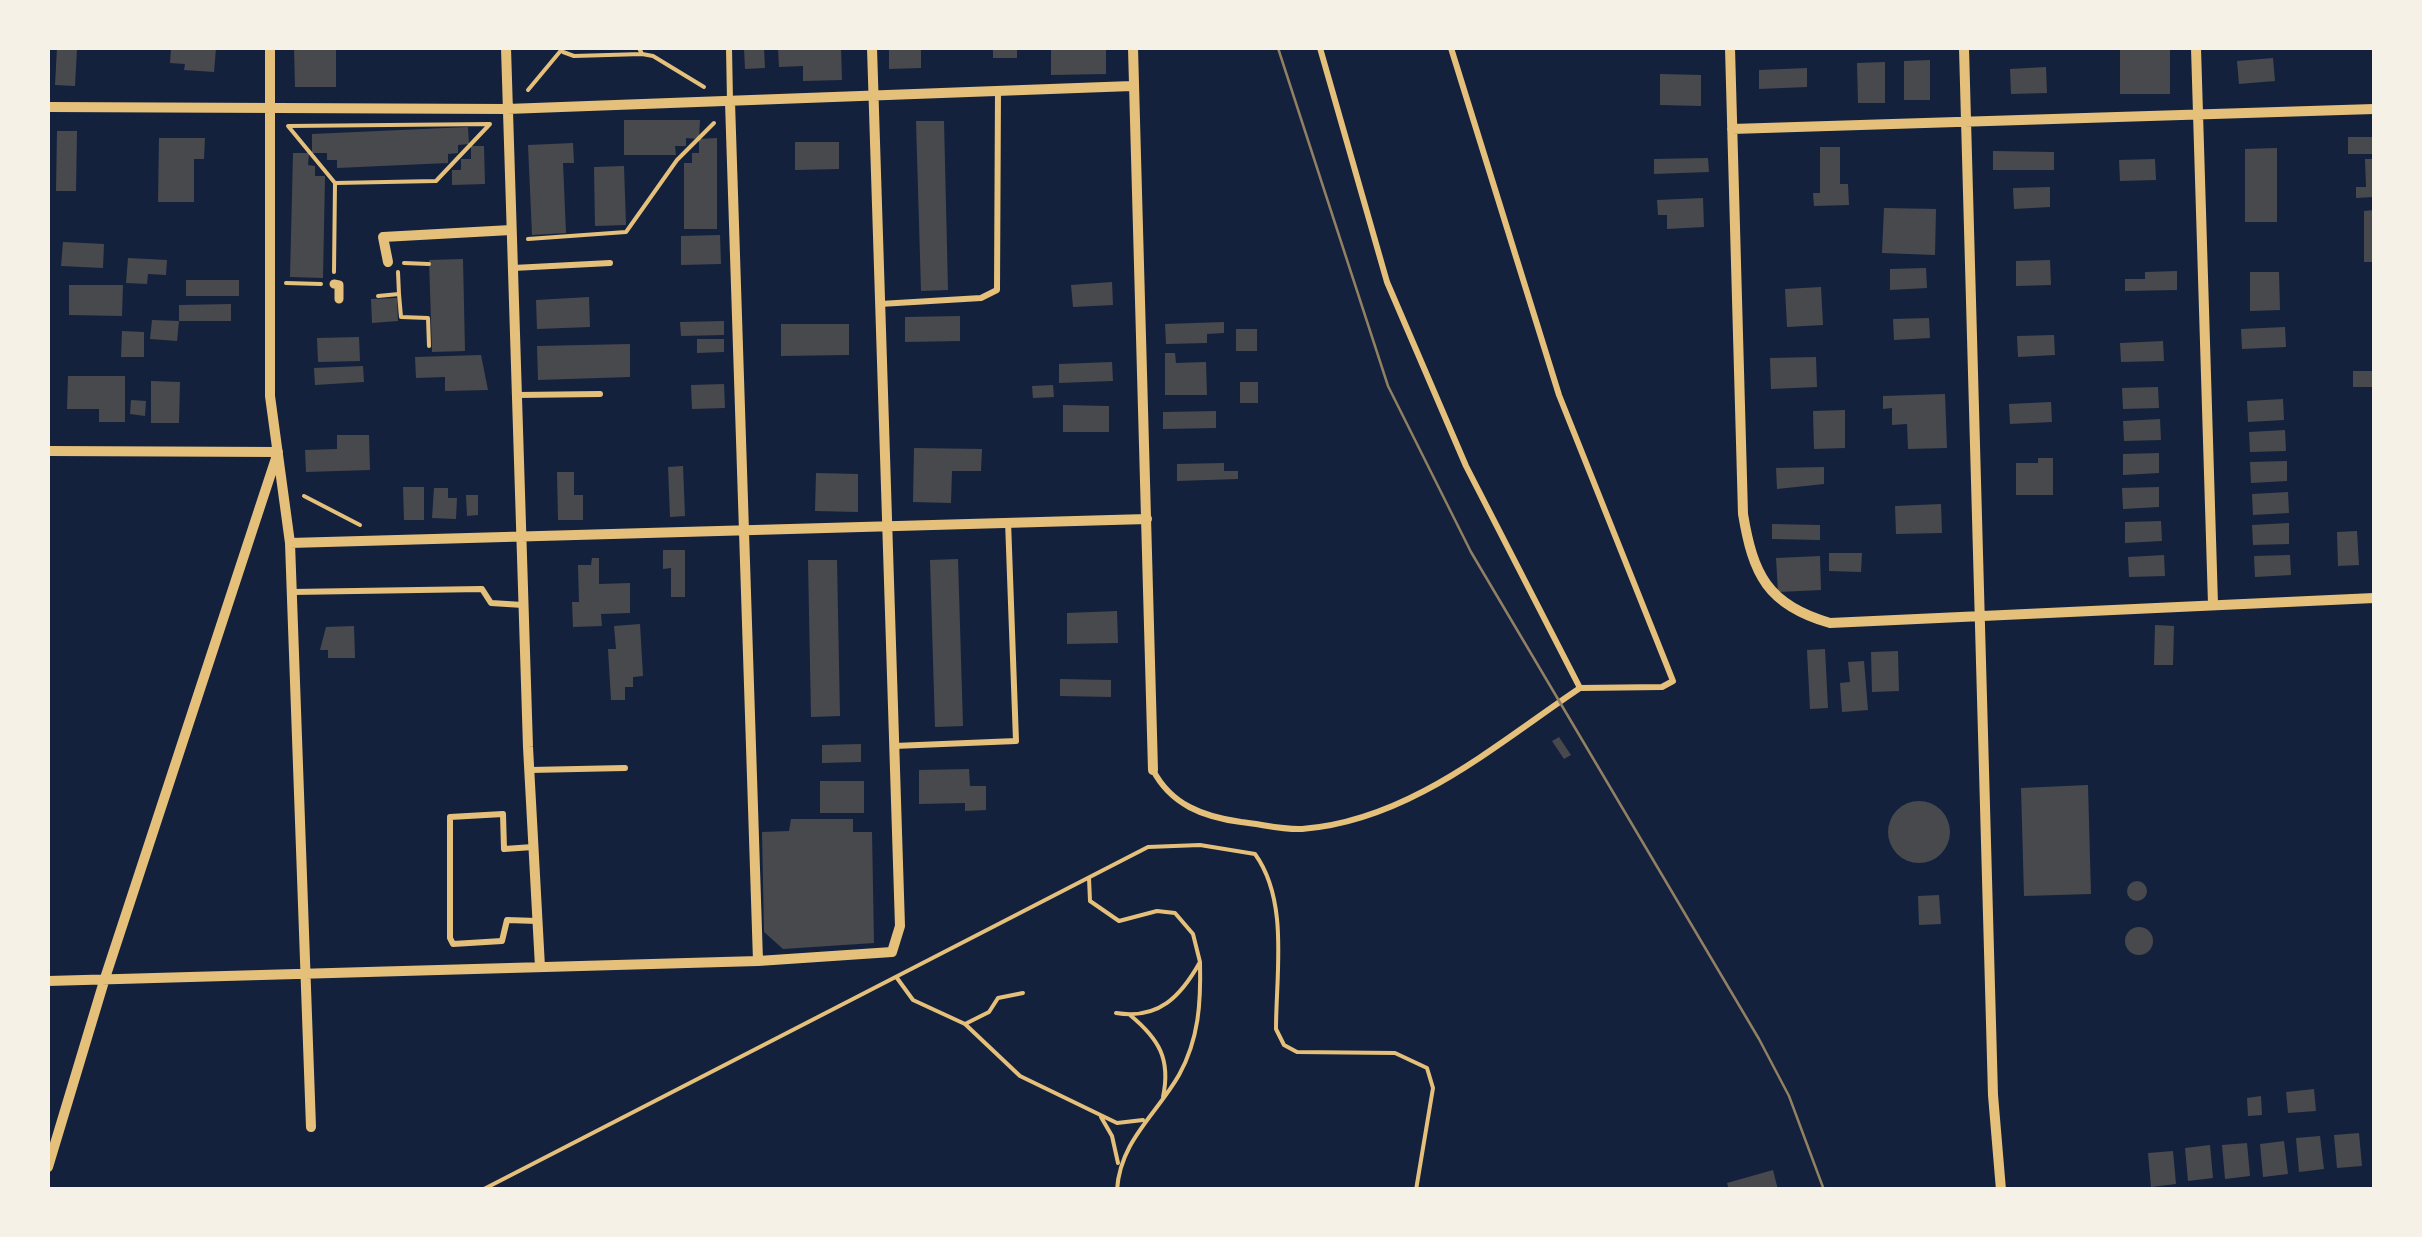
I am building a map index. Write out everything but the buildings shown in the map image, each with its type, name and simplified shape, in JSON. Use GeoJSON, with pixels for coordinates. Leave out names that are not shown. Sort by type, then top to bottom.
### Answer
{"type":"FeatureCollection","features":[{"type":"Feature","properties":{"kind":"street"},"geometry":{"type":"LineString","coordinates":[[270,48],[267,322],[270,396],[290,544],[311,1127]]}},
{"type":"Feature","properties":{"kind":"street"},"geometry":{"type":"LineString","coordinates":[[506,48],[529,770],[540,968]]}},
{"type":"Feature","properties":{"kind":"street"},"geometry":{"type":"LineString","coordinates":[[48,981],[758,961],[892,952],[900,926],[872,48]]}},
{"type":"Feature","properties":{"kind":"street"},"geometry":{"type":"LineString","coordinates":[[1132,48],[1154,770]]}},
{"type":"Feature","properties":{"kind":"street"},"geometry":{"type":"LineString","coordinates":[[1730,48],[1742,514],[1750,558],[1766,588],[1830,623],[2374,598]]}},
{"type":"Feature","properties":{"kind":"street"},"geometry":{"type":"LineString","coordinates":[[1964,48],[1993,1095],[2001,1190]]}},
{"type":"Feature","properties":{"kind":"street"},"geometry":{"type":"LineString","coordinates":[[2196,48],[2213,604]]}},
{"type":"Feature","properties":{"kind":"street"},"geometry":{"type":"LineString","coordinates":[[48,107],[507,109],[1132,86]]}},
{"type":"Feature","properties":{"kind":"street"},"geometry":{"type":"LineString","coordinates":[[730,102],[758,961]]}},
{"type":"Feature","properties":{"kind":"street"},"geometry":{"type":"LineString","coordinates":[[1732,128],[2374,108]]}},
{"type":"Feature","properties":{"kind":"street"},"geometry":{"type":"LineString","coordinates":[[388,262],[383,237],[511,230]]}},
{"type":"Feature","properties":{"kind":"street"},"geometry":{"type":"LineString","coordinates":[[334,284],[339,285],[339,299]]}},
{"type":"Feature","properties":{"kind":"street"},"geometry":{"type":"LineString","coordinates":[[48,451],[278,452]]}},
{"type":"Feature","properties":{"kind":"street"},"geometry":{"type":"LineString","coordinates":[[48,1167],[104,978],[278,452]]}},
{"type":"Feature","properties":{"kind":"street"},"geometry":{"type":"LineString","coordinates":[[290,544],[886,528],[1008,520],[1148,519]]}},
{"type":"Feature","properties":{"kind":"lane"},"geometry":{"type":"LineString","coordinates":[[728,48],[730,102]]}},
{"type":"Feature","properties":{"kind":"lane"},"geometry":{"type":"LineString","coordinates":[[1320,48],[1387,282],[1466,466],[1580,688]]}},
{"type":"Feature","properties":{"kind":"lane"},"geometry":{"type":"LineString","coordinates":[[1154,770],[1182,804],[1213,818],[1300,829],[1369,816],[1450,778],[1580,688],[1662,687],[1673,680],[1559,395],[1451,48]]}},
{"type":"Feature","properties":{"kind":"lane"},"geometry":{"type":"LineString","coordinates":[[879,304],[981,298],[997,290],[998,91]]}},
{"type":"Feature","properties":{"kind":"lane"},"geometry":{"type":"LineString","coordinates":[[512,268],[610,263]]}},
{"type":"Feature","properties":{"kind":"lane"},"geometry":{"type":"LineString","coordinates":[[516,396],[600,394]]}},
{"type":"Feature","properties":{"kind":"lane"},"geometry":{"type":"LineString","coordinates":[[892,746],[1016,741],[1008,520]]}},
{"type":"Feature","properties":{"kind":"lane"},"geometry":{"type":"LineString","coordinates":[[291,592],[482,589],[491,603],[523,605]]}},
{"type":"Feature","properties":{"kind":"lane"},"geometry":{"type":"LineString","coordinates":[[529,770],[625,768]]}},
{"type":"Feature","properties":{"kind":"lane"},"geometry":{"type":"LineString","coordinates":[[533,847],[504,849],[503,814],[450,817],[450,938],[453,944],[502,941],[507,920],[537,921]]}},
{"type":"Feature","properties":{"kind":"path"},"geometry":{"type":"LineString","coordinates":[[638,48],[642,54]]}},
{"type":"Feature","properties":{"kind":"path"},"geometry":{"type":"LineString","coordinates":[[528,90],[563,50],[574,56],[654,56],[704,88]]}},
{"type":"Feature","properties":{"kind":"path"},"geometry":{"type":"LineString","coordinates":[[528,239],[626,232],[678,160],[720,116]]}},
{"type":"Feature","properties":{"kind":"path"},"geometry":{"type":"LineString","coordinates":[[288,126],[490,124],[436,182],[335,183]]}},
{"type":"Feature","properties":{"kind":"path"},"geometry":{"type":"LineString","coordinates":[[287,146],[288,126]]}},
{"type":"Feature","properties":{"kind":"path"},"geometry":{"type":"LineString","coordinates":[[284,284],[334,284],[335,183],[288,126]]}},
{"type":"Feature","properties":{"kind":"path"},"geometry":{"type":"LineString","coordinates":[[429,264],[398,263],[402,317],[428,318],[429,346]]}},
{"type":"Feature","properties":{"kind":"path"},"geometry":{"type":"LineString","coordinates":[[378,296],[398,294]]}},
{"type":"Feature","properties":{"kind":"path"},"geometry":{"type":"LineString","coordinates":[[304,496],[364,528]]}},
{"type":"Feature","properties":{"kind":"path"},"geometry":{"type":"LineString","coordinates":[[482,1190],[1148,847],[1200,845],[1255,854],[1269,873],[1276,902],[1276,1029],[1284,1045],[1298,1052],[1395,1053],[1427,1068],[1432,1088],[1416,1190]]}},
{"type":"Feature","properties":{"kind":"path"},"geometry":{"type":"LineString","coordinates":[[1088,878],[1090,901],[1119,921],[1168,909],[1175,913],[1193,934],[1200,962],[1195,1040],[1118,1167]]}},
{"type":"Feature","properties":{"kind":"path"},"geometry":{"type":"LineString","coordinates":[[1116,1013],[1130,1015],[1166,1006],[1200,962]]}},
{"type":"Feature","properties":{"kind":"path"},"geometry":{"type":"LineString","coordinates":[[896,977],[913,1000],[965,1024],[1020,1076],[1117,1123],[1148,1118]]}},
{"type":"Feature","properties":{"kind":"path"},"geometry":{"type":"LineString","coordinates":[[965,1024],[988,1012],[998,998],[1023,993]]}},
{"type":"Feature","properties":{"kind":"path"},"geometry":{"type":"LineString","coordinates":[[1130,1015],[1162,1048],[1166,1080],[1162,1098]]}},
{"type":"Feature","properties":{"kind":"path"},"geometry":{"type":"LineString","coordinates":[[1098,1113],[1112,1136],[1118,1167],[1117,1190]]}},
{"type":"Feature","properties":{"kind":"tram line"},"geometry":{"type":"LineString","coordinates":[[1278,48],[1388,386],[1471,552],[1759,1039],[1789,1096],[1824,1190]]}}]}
